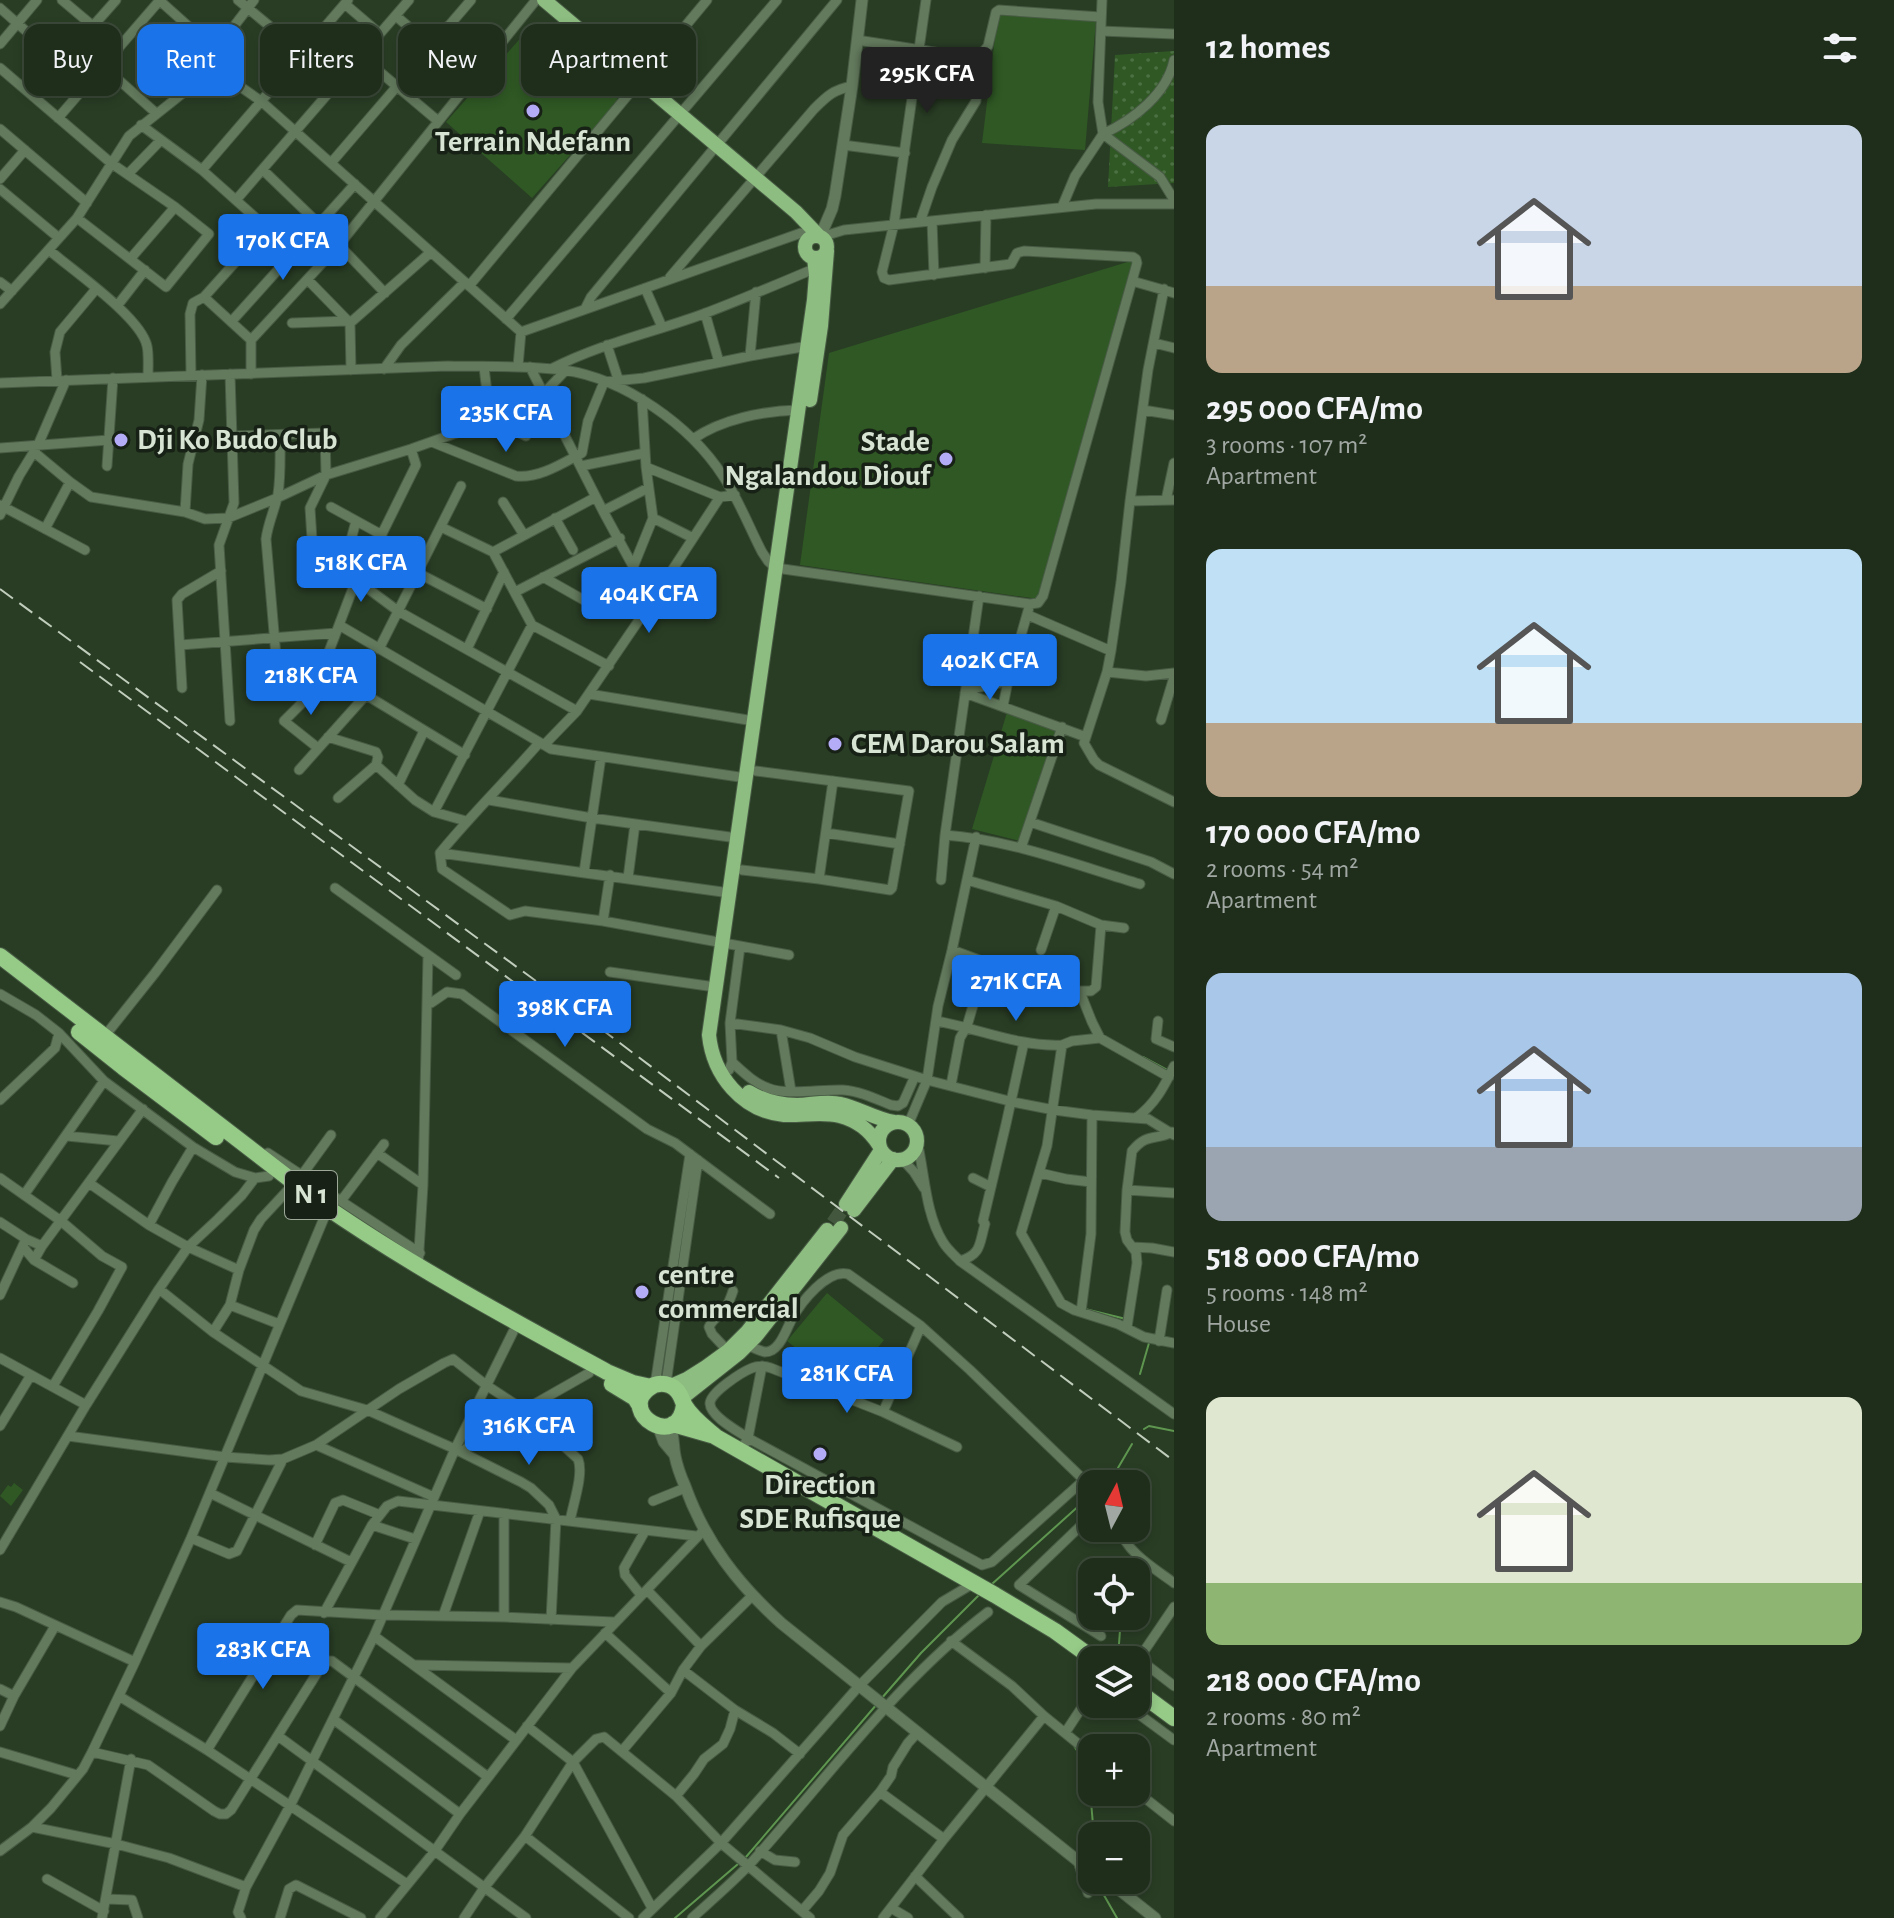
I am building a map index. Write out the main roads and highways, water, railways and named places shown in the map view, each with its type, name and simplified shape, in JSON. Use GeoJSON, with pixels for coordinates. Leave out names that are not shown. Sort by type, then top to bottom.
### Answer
{"type":"FeatureCollection","features":[{"type":"Feature","properties":{"kind":"highway","name":"N 1"},"geometry":{"type":"LineString","coordinates":[[0,956],[322,1204],[607,1372],[633,1383],[668,1391]]}},
{"type":"Feature","properties":{"kind":"highway","name":"N 1"},"geometry":{"type":"LineString","coordinates":[[0,968],[262,1177],[412,1275],[626,1392],[640,1406],[645,1419],[667,1425]]}},
{"type":"Feature","properties":{"kind":"highway"},"geometry":{"type":"LineString","coordinates":[[640,1406],[642,1397],[668,1391]]}},
{"type":"Feature","properties":{"kind":"highway"},"geometry":{"type":"LineString","coordinates":[[667,1425],[681,1415],[668,1391]]}},
{"type":"Feature","properties":{"kind":"highway"},"geometry":{"type":"LineString","coordinates":[[668,1391],[716,1437]]}},
{"type":"Feature","properties":{"kind":"highway"},"geometry":{"type":"LineString","coordinates":[[667,1425],[744,1444],[1078,1648]]}},
{"type":"Feature","properties":{"kind":"highway"},"geometry":{"type":"LineString","coordinates":[[1150,1700],[1174,1718]]}},
{"type":"Feature","properties":{"kind":"main road"},"geometry":{"type":"LineString","coordinates":[[544,0],[785,204],[817,245],[825,293],[821,326],[754,721],[742,870],[718,1032],[720,1047],[744,1089],[758,1097],[773,1103],[795,1105],[842,1104],[877,1118],[901,1123],[915,1132],[915,1151],[889,1153],[850,1207]]}},
{"type":"Feature","properties":{"kind":"main road"},"geometry":{"type":"LineString","coordinates":[[817,245],[814,300],[780,569],[751,774],[737,838],[730,893],[731,945],[715,987],[710,1018],[710,1047],[721,1075],[742,1098],[766,1111],[780,1114],[840,1116],[870,1131],[889,1153]]}},
{"type":"Feature","properties":{"kind":"main road"},"geometry":{"type":"LineString","coordinates":[[889,1153],[882,1130],[901,1123]]}},
{"type":"Feature","properties":{"kind":"main road"},"geometry":{"type":"LineString","coordinates":[[837,1225],[773,1316],[747,1345],[668,1391],[728,1351],[837,1225]]}},
{"type":"Feature","properties":{"kind":"waterway"},"geometry":{"type":"LineString","coordinates":[[1143,1057],[1169,1071]]}},
{"type":"Feature","properties":{"kind":"waterway"},"geometry":{"type":"LineString","coordinates":[[1085,1309],[1126,1319]]}},
{"type":"Feature","properties":{"kind":"waterway"},"geometry":{"type":"LineString","coordinates":[[1140,1374],[1149,1343]]}},
{"type":"Feature","properties":{"kind":"waterway"},"geometry":{"type":"LineString","coordinates":[[1144,1429],[1149,1426],[1174,1431]]}},
{"type":"Feature","properties":{"kind":"waterway"},"geometry":{"type":"LineString","coordinates":[[1117,1470],[1132,1444]]}},
{"type":"Feature","properties":{"kind":"waterway"},"geometry":{"type":"LineString","coordinates":[[992,1584],[1078,1507]]}},
{"type":"Feature","properties":{"kind":"waterway"},"geometry":{"type":"LineString","coordinates":[[881,1699],[921,1653],[978,1596]]}},
{"type":"Feature","properties":{"kind":"waterway"},"geometry":{"type":"LineString","coordinates":[[1118,1646],[1120,1630]]}},
{"type":"Feature","properties":{"kind":"waterway"},"geometry":{"type":"LineString","coordinates":[[746,1857],[877,1704]]}},
{"type":"Feature","properties":{"kind":"waterway"},"geometry":{"type":"LineString","coordinates":[[1074,1746],[1088,1767],[1093,1822]]}},
{"type":"Feature","properties":{"kind":"waterway"},"geometry":{"type":"LineString","coordinates":[[675,1918],[738,1864]]}},
{"type":"Feature","properties":{"kind":"waterway"},"geometry":{"type":"LineString","coordinates":[[1103,1894],[1117,1918]]}},
{"type":"Feature","properties":{"kind":"tunnel"},"geometry":{"type":"LineString","coordinates":[[833,1223],[846,1204]]}},
{"type":"Feature","properties":{"kind":"railway"},"geometry":{"type":"LineString","coordinates":[[0,589],[592,1022],[1174,1461]]}},
{"type":"Feature","properties":{"kind":"railway"},"geometry":{"type":"LineString","coordinates":[[80,662],[779,1178]]}},
{"type":"Feature","properties":{"kind":"place","name":"Terrain Ndefann"},"geometry":{"type":"Point","coordinates":[533,111]}},
{"type":"Feature","properties":{"kind":"place","name":"Dji Ko Budo Club"},"geometry":{"type":"Point","coordinates":[121,440]}},
{"type":"Feature","properties":{"kind":"place","name":"Stade Ngalandou Diouf"},"geometry":{"type":"Point","coordinates":[946,459]}},
{"type":"Feature","properties":{"kind":"place","name":"CEM Darou Salam"},"geometry":{"type":"Point","coordinates":[835,744]}},
{"type":"Feature","properties":{"kind":"place","name":"centre commercial"},"geometry":{"type":"Point","coordinates":[642,1292]}},
{"type":"Feature","properties":{"kind":"place","name":"Direction SDE Rufisque"},"geometry":{"type":"Point","coordinates":[820,1454]}}]}
